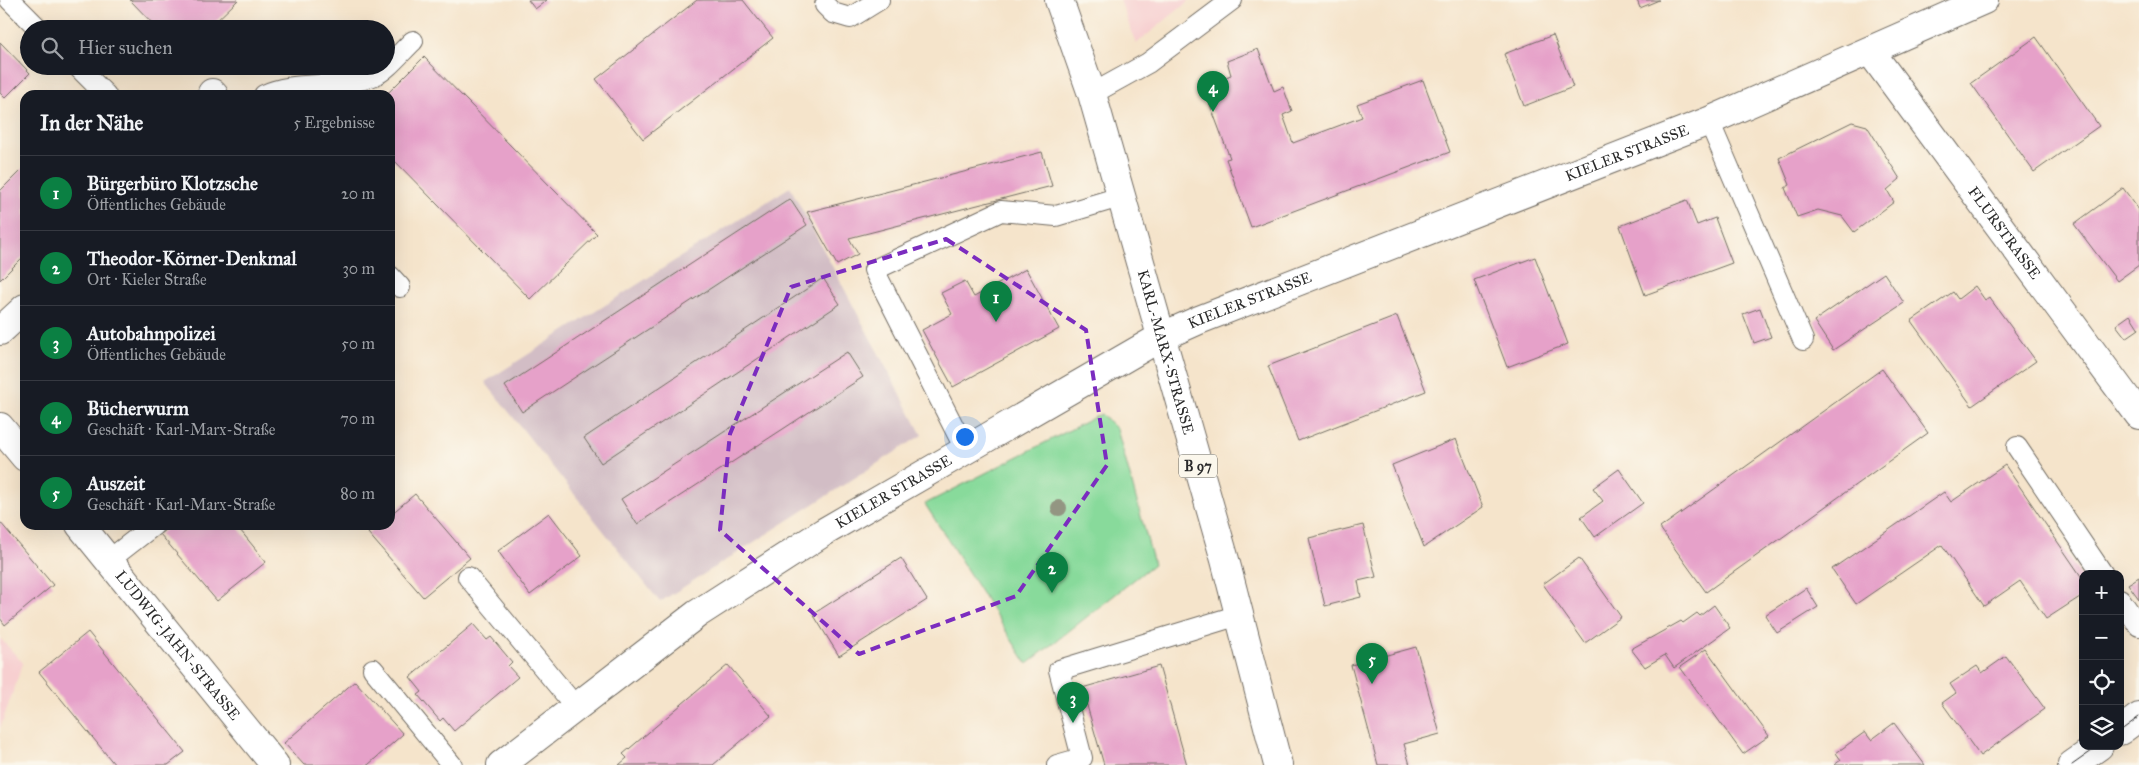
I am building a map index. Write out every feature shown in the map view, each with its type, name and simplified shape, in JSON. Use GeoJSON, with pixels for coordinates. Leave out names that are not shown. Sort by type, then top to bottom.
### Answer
{"type":"FeatureCollection","features":[{"type":"Feature","properties":{"kind":"street","name":"KARL-MARX-STRASSE"},"geometry":{"type":"LineString","coordinates":[[1059,0],[1092,94],[1239,615],[1278,765]]}},
{"type":"Feature","properties":{"kind":"street","name":"KIELER STRASSE"},"geometry":{"type":"LineString","coordinates":[[501,765],[697,614],[824,532],[1160,337],[1199,320],[1709,121],[1984,0]]}},
{"type":"Feature","properties":{"kind":"street","name":"FLURSTRASSE"},"geometry":{"type":"LineString","coordinates":[[1870,51],[2139,415]]}},
{"type":"Feature","properties":{"kind":"street"},"geometry":{"type":"LineString","coordinates":[[0,331],[20,313]]}},
{"type":"Feature","properties":{"kind":"street"},"geometry":{"type":"LineString","coordinates":[[0,427],[20,452]]}},
{"type":"Feature","properties":{"kind":"street","name":"LUDWIG-JAHN-STRASSE"},"geometry":{"type":"LineString","coordinates":[[84,530],[275,765]]}},
{"type":"Feature","properties":{"kind":"street"},"geometry":{"type":"LineString","coordinates":[[2124,728],[2139,718]]}},
{"type":"Feature","properties":{"kind":"street"},"geometry":{"type":"LineString","coordinates":[[2072,765],[2093,750]]}},
{"type":"Feature","properties":{"kind":"lane"},"geometry":{"type":"LineString","coordinates":[[10,0],[30,20]]}},
{"type":"Feature","properties":{"kind":"lane"},"geometry":{"type":"LineString","coordinates":[[825,5],[833,14],[850,18],[879,0]]}},
{"type":"Feature","properties":{"kind":"lane"},"geometry":{"type":"LineString","coordinates":[[1092,94],[1148,63],[1232,0]]}},
{"type":"Feature","properties":{"kind":"lane"},"geometry":{"type":"LineString","coordinates":[[395,58],[413,41]]}},
{"type":"Feature","properties":{"kind":"lane"},"geometry":{"type":"LineString","coordinates":[[86,75],[101,90]]}},
{"type":"Feature","properties":{"kind":"lane"},"geometry":{"type":"LineString","coordinates":[[273,90],[345,84],[377,75]]}},
{"type":"Feature","properties":{"kind":"lane"},"geometry":{"type":"LineString","coordinates":[[1709,121],[1803,340]]}},
{"type":"Feature","properties":{"kind":"lane"},"geometry":{"type":"LineString","coordinates":[[965,449],[874,270],[1001,210],[1056,216],[1120,197]]}},
{"type":"Feature","properties":{"kind":"lane"},"geometry":{"type":"LineString","coordinates":[[2017,447],[2100,570]]}},
{"type":"Feature","properties":{"kind":"lane"},"geometry":{"type":"LineString","coordinates":[[109,560],[148,530]]}},
{"type":"Feature","properties":{"kind":"lane"},"geometry":{"type":"LineString","coordinates":[[468,577],[576,706]]}},
{"type":"Feature","properties":{"kind":"lane"},"geometry":{"type":"LineString","coordinates":[[2124,605],[2139,626]]}},
{"type":"Feature","properties":{"kind":"lane"},"geometry":{"type":"LineString","coordinates":[[1057,765],[1082,758],[1059,670],[1239,615]]}},
{"type":"Feature","properties":{"kind":"lane"},"geometry":{"type":"LineString","coordinates":[[373,669],[452,765]]}},
{"type":"Feature","properties":{"kind":"highlighted area"},"geometry":{"type":"Polygon","coordinates":[[[946,239],[1086,330],[1107,465],[1016,596],[859,654],[720,530],[730,434],[791,287],[946,239]]]}},
{"type":"Feature","properties":{"kind":"shaded area"},"geometry":{"type":"Polygon","coordinates":[[[1120,0],[1190,0],[1136,44],[1120,0]]]}},
{"type":"Feature","properties":{"kind":"shaded area"},"geometry":{"type":"Polygon","coordinates":[[[790,187],[922,435],[660,602],[485,382],[790,187]]]}},
{"type":"Feature","properties":{"kind":"shaded area"},"geometry":{"type":"Polygon","coordinates":[[[0,638],[23,663],[0,728],[0,638]]]}},
{"type":"Feature","properties":{"kind":"green space"},"geometry":{"type":"Polygon","coordinates":[[[1101,414],[1117,429],[1154,564],[1027,664],[925,504],[1101,414]]]}},
{"type":"Feature","properties":{"kind":"building"},"geometry":{"type":"Polygon","coordinates":[[[130,0],[238,0],[217,20],[149,20],[130,0]]]}},
{"type":"Feature","properties":{"kind":"building"},"geometry":{"type":"Polygon","coordinates":[[[528,0],[547,0],[535,9],[528,0]]]}},
{"type":"Feature","properties":{"kind":"building"},"geometry":{"type":"Polygon","coordinates":[[[697,0],[743,0],[773,38],[643,139],[596,79],[697,0]]]}},
{"type":"Feature","properties":{"kind":"building"},"geometry":{"type":"Polygon","coordinates":[[[1637,0],[1659,0],[1640,8],[1637,0]]]}},
{"type":"Feature","properties":{"kind":"building"},"geometry":{"type":"Polygon","coordinates":[[[1553,35],[1573,87],[1524,106],[1504,54],[1553,35]]]}},
{"type":"Feature","properties":{"kind":"building"},"geometry":{"type":"Polygon","coordinates":[[[2036,37],[2099,126],[2034,172],[1971,83],[2036,37]]]}},
{"type":"Feature","properties":{"kind":"building"},"geometry":{"type":"Polygon","coordinates":[[[0,42],[20,63],[20,75],[28,75],[5,98],[0,93],[0,42]]]}},
{"type":"Feature","properties":{"kind":"building"},"geometry":{"type":"Polygon","coordinates":[[[1258,49],[1274,91],[1283,87],[1292,111],[1283,115],[1293,143],[1362,117],[1357,104],[1423,80],[1450,152],[1251,227],[1226,159],[1230,158],[1203,86],[1231,75],[1227,61],[1258,49]]]}},
{"type":"Feature","properties":{"kind":"building"},"geometry":{"type":"Polygon","coordinates":[[[424,57],[597,234],[530,299],[395,161],[395,90],[391,90],[424,57]]]}},
{"type":"Feature","properties":{"kind":"building"},"geometry":{"type":"Polygon","coordinates":[[[1852,122],[1867,126],[1900,179],[1887,190],[1894,202],[1854,232],[1842,216],[1818,210],[1797,217],[1785,188],[1790,185],[1779,158],[1852,122]]]}},
{"type":"Feature","properties":{"kind":"building"},"geometry":{"type":"Polygon","coordinates":[[[1042,152],[1052,186],[849,238],[858,254],[837,265],[807,212],[1042,152]]]}},
{"type":"Feature","properties":{"kind":"building"},"geometry":{"type":"Polygon","coordinates":[[[20,171],[20,260],[0,280],[0,191],[20,171]]]}},
{"type":"Feature","properties":{"kind":"building"},"geometry":{"type":"Polygon","coordinates":[[[2123,188],[2139,210],[2139,265],[2117,281],[2074,224],[2123,188]]]}},
{"type":"Feature","properties":{"kind":"building"},"geometry":{"type":"Polygon","coordinates":[[[790,199],[807,225],[522,412],[505,386],[790,199]]]}},
{"type":"Feature","properties":{"kind":"building"},"geometry":{"type":"Polygon","coordinates":[[[1687,200],[1697,225],[1715,218],[1732,263],[1645,295],[1620,226],[1687,200]]]}},
{"type":"Feature","properties":{"kind":"building"},"geometry":{"type":"Polygon","coordinates":[[[1535,257],[1568,344],[1507,367],[1474,280],[1535,257]]]}},
{"type":"Feature","properties":{"kind":"building"},"geometry":{"type":"Polygon","coordinates":[[[1026,269],[1059,329],[953,387],[922,330],[952,314],[941,293],[965,281],[974,297],[1026,269]]]}},
{"type":"Feature","properties":{"kind":"building"},"geometry":{"type":"Polygon","coordinates":[[[1884,273],[1904,303],[1833,350],[1814,321],[1884,273]]]}},
{"type":"Feature","properties":{"kind":"building"},"geometry":{"type":"Polygon","coordinates":[[[823,278],[840,304],[601,463],[584,438],[823,278]]]}},
{"type":"Feature","properties":{"kind":"building"},"geometry":{"type":"Polygon","coordinates":[[[1975,286],[1985,300],[1989,297],[2036,361],[1972,406],[1911,321],[1953,292],[1958,299],[1975,286]]]}},
{"type":"Feature","properties":{"kind":"building"},"geometry":{"type":"Polygon","coordinates":[[[1760,308],[1771,337],[1754,343],[1743,314],[1760,308]]]}},
{"type":"Feature","properties":{"kind":"building"},"geometry":{"type":"Polygon","coordinates":[[[2130,315],[2139,329],[2126,338],[2116,325],[2130,315]]]}},
{"type":"Feature","properties":{"kind":"building"},"geometry":{"type":"Polygon","coordinates":[[[1397,316],[1426,391],[1298,441],[1268,366],[1397,316]]]}},
{"type":"Feature","properties":{"kind":"building"},"geometry":{"type":"Polygon","coordinates":[[[847,352],[863,377],[637,524],[621,499],[847,352]]]}},
{"type":"Feature","properties":{"kind":"building"},"geometry":{"type":"Polygon","coordinates":[[[1882,369],[1928,433],[1706,592],[1660,528],[1882,369]]]}},
{"type":"Feature","properties":{"kind":"building"},"geometry":{"type":"Polygon","coordinates":[[[1456,439],[1483,507],[1424,547],[1392,465],[1456,439]]]}},
{"type":"Feature","properties":{"kind":"building"},"geometry":{"type":"Polygon","coordinates":[[[2005,465],[2079,573],[2079,598],[2046,619],[2020,581],[1984,606],[1942,545],[1856,604],[1832,569],[1944,492],[1951,502],[2005,465]]]}},
{"type":"Feature","properties":{"kind":"building"},"geometry":{"type":"Polygon","coordinates":[[[1619,469],[1643,503],[1595,537],[1581,517],[1603,501],[1593,488],[1619,469]]]}},
{"type":"Feature","properties":{"kind":"building"},"geometry":{"type":"Polygon","coordinates":[[[415,494],[470,558],[423,597],[368,533],[372,530],[395,530],[395,511],[415,494]]]}},
{"type":"Feature","properties":{"kind":"building"},"geometry":{"type":"Polygon","coordinates":[[[549,513],[582,556],[530,595],[498,551],[549,513]]]}},
{"type":"Feature","properties":{"kind":"building"},"geometry":{"type":"Polygon","coordinates":[[[0,522],[53,585],[5,625],[0,618],[0,522]]]}},
{"type":"Feature","properties":{"kind":"building"},"geometry":{"type":"Polygon","coordinates":[[[1363,525],[1376,577],[1358,581],[1361,597],[1325,606],[1309,538],[1363,525]]]}},
{"type":"Feature","properties":{"kind":"building"},"geometry":{"type":"Polygon","coordinates":[[[165,530],[240,530],[266,562],[217,601],[160,534],[165,530]]]}},
{"type":"Feature","properties":{"kind":"building"},"geometry":{"type":"Polygon","coordinates":[[[901,558],[927,600],[839,656],[813,614],[901,558]]]}},
{"type":"Feature","properties":{"kind":"building"},"geometry":{"type":"Polygon","coordinates":[[[1579,558],[1621,617],[1585,643],[1543,584],[1579,558]]]}},
{"type":"Feature","properties":{"kind":"building"},"geometry":{"type":"Polygon","coordinates":[[[2139,577],[2139,599],[2128,584],[2139,577]]]}},
{"type":"Feature","properties":{"kind":"building"},"geometry":{"type":"Polygon","coordinates":[[[1806,588],[1818,607],[1777,633],[1765,615],[1806,588]]]}},
{"type":"Feature","properties":{"kind":"building"},"geometry":{"type":"Polygon","coordinates":[[[1714,605],[1730,628],[1674,668],[1665,655],[1645,667],[1631,649],[1681,621],[1683,623],[1697,613],[1700,616],[1714,605]]]}},
{"type":"Feature","properties":{"kind":"building"},"geometry":{"type":"Polygon","coordinates":[[[473,624],[487,640],[491,637],[512,662],[508,666],[518,677],[454,731],[443,718],[440,721],[418,695],[422,692],[410,677],[473,624]]]}},
{"type":"Feature","properties":{"kind":"building"},"geometry":{"type":"Polygon","coordinates":[[[88,632],[185,752],[168,765],[115,765],[39,672],[88,632]]]}},
{"type":"Feature","properties":{"kind":"building"},"geometry":{"type":"Polygon","coordinates":[[[1416,647],[1440,734],[1404,744],[1410,765],[1378,765],[1351,665],[1416,647]]]}},
{"type":"Feature","properties":{"kind":"building"},"geometry":{"type":"Polygon","coordinates":[[[1706,649],[1769,736],[1743,754],[1680,667],[1706,649]]]}},
{"type":"Feature","properties":{"kind":"building"},"geometry":{"type":"Polygon","coordinates":[[[2006,656],[2045,709],[1980,756],[1942,703],[1956,693],[1950,684],[1977,666],[1982,673],[2006,656]]]}},
{"type":"Feature","properties":{"kind":"building"},"geometry":{"type":"Polygon","coordinates":[[[728,665],[771,716],[713,765],[619,765],[627,758],[623,754],[728,665]]]}},
{"type":"Feature","properties":{"kind":"building"},"geometry":{"type":"Polygon","coordinates":[[[1159,666],[1187,765],[1104,765],[1082,688],[1159,666]]]}},
{"type":"Feature","properties":{"kind":"building"},"geometry":{"type":"Polygon","coordinates":[[[355,681],[403,734],[368,765],[304,765],[284,743],[355,681]]]}},
{"type":"Feature","properties":{"kind":"building"},"geometry":{"type":"Polygon","coordinates":[[[1894,723],[1925,765],[1834,765],[1841,760],[1836,753],[1865,732],[1871,740],[1894,723]]]}},
{"type":"Feature","properties":{"kind":"tram line"},"geometry":{"type":"LineString","coordinates":[[2124,728],[2139,717]]}},
{"type":"Feature","properties":{"kind":"tram line"},"geometry":{"type":"LineString","coordinates":[[2072,765],[2093,750]]}},
{"type":"Feature","properties":{"kind":"place","name":"Bücherwurm"},"geometry":{"type":"Point","coordinates":[1213,112]}},
{"type":"Feature","properties":{"kind":"place","name":"Bürgerbüro Klotzsche"},"geometry":{"type":"Point","coordinates":[996,322]}},
{"type":"Feature","properties":{"kind":"place","name":"Theodor-Körner-Denkmal"},"geometry":{"type":"Point","coordinates":[1052,593]}},
{"type":"Feature","properties":{"kind":"place","name":"Auszeit"},"geometry":{"type":"Point","coordinates":[1372,684]}},
{"type":"Feature","properties":{"kind":"place","name":"Autobahnpolizei"},"geometry":{"type":"Point","coordinates":[1073,723]}}]}
